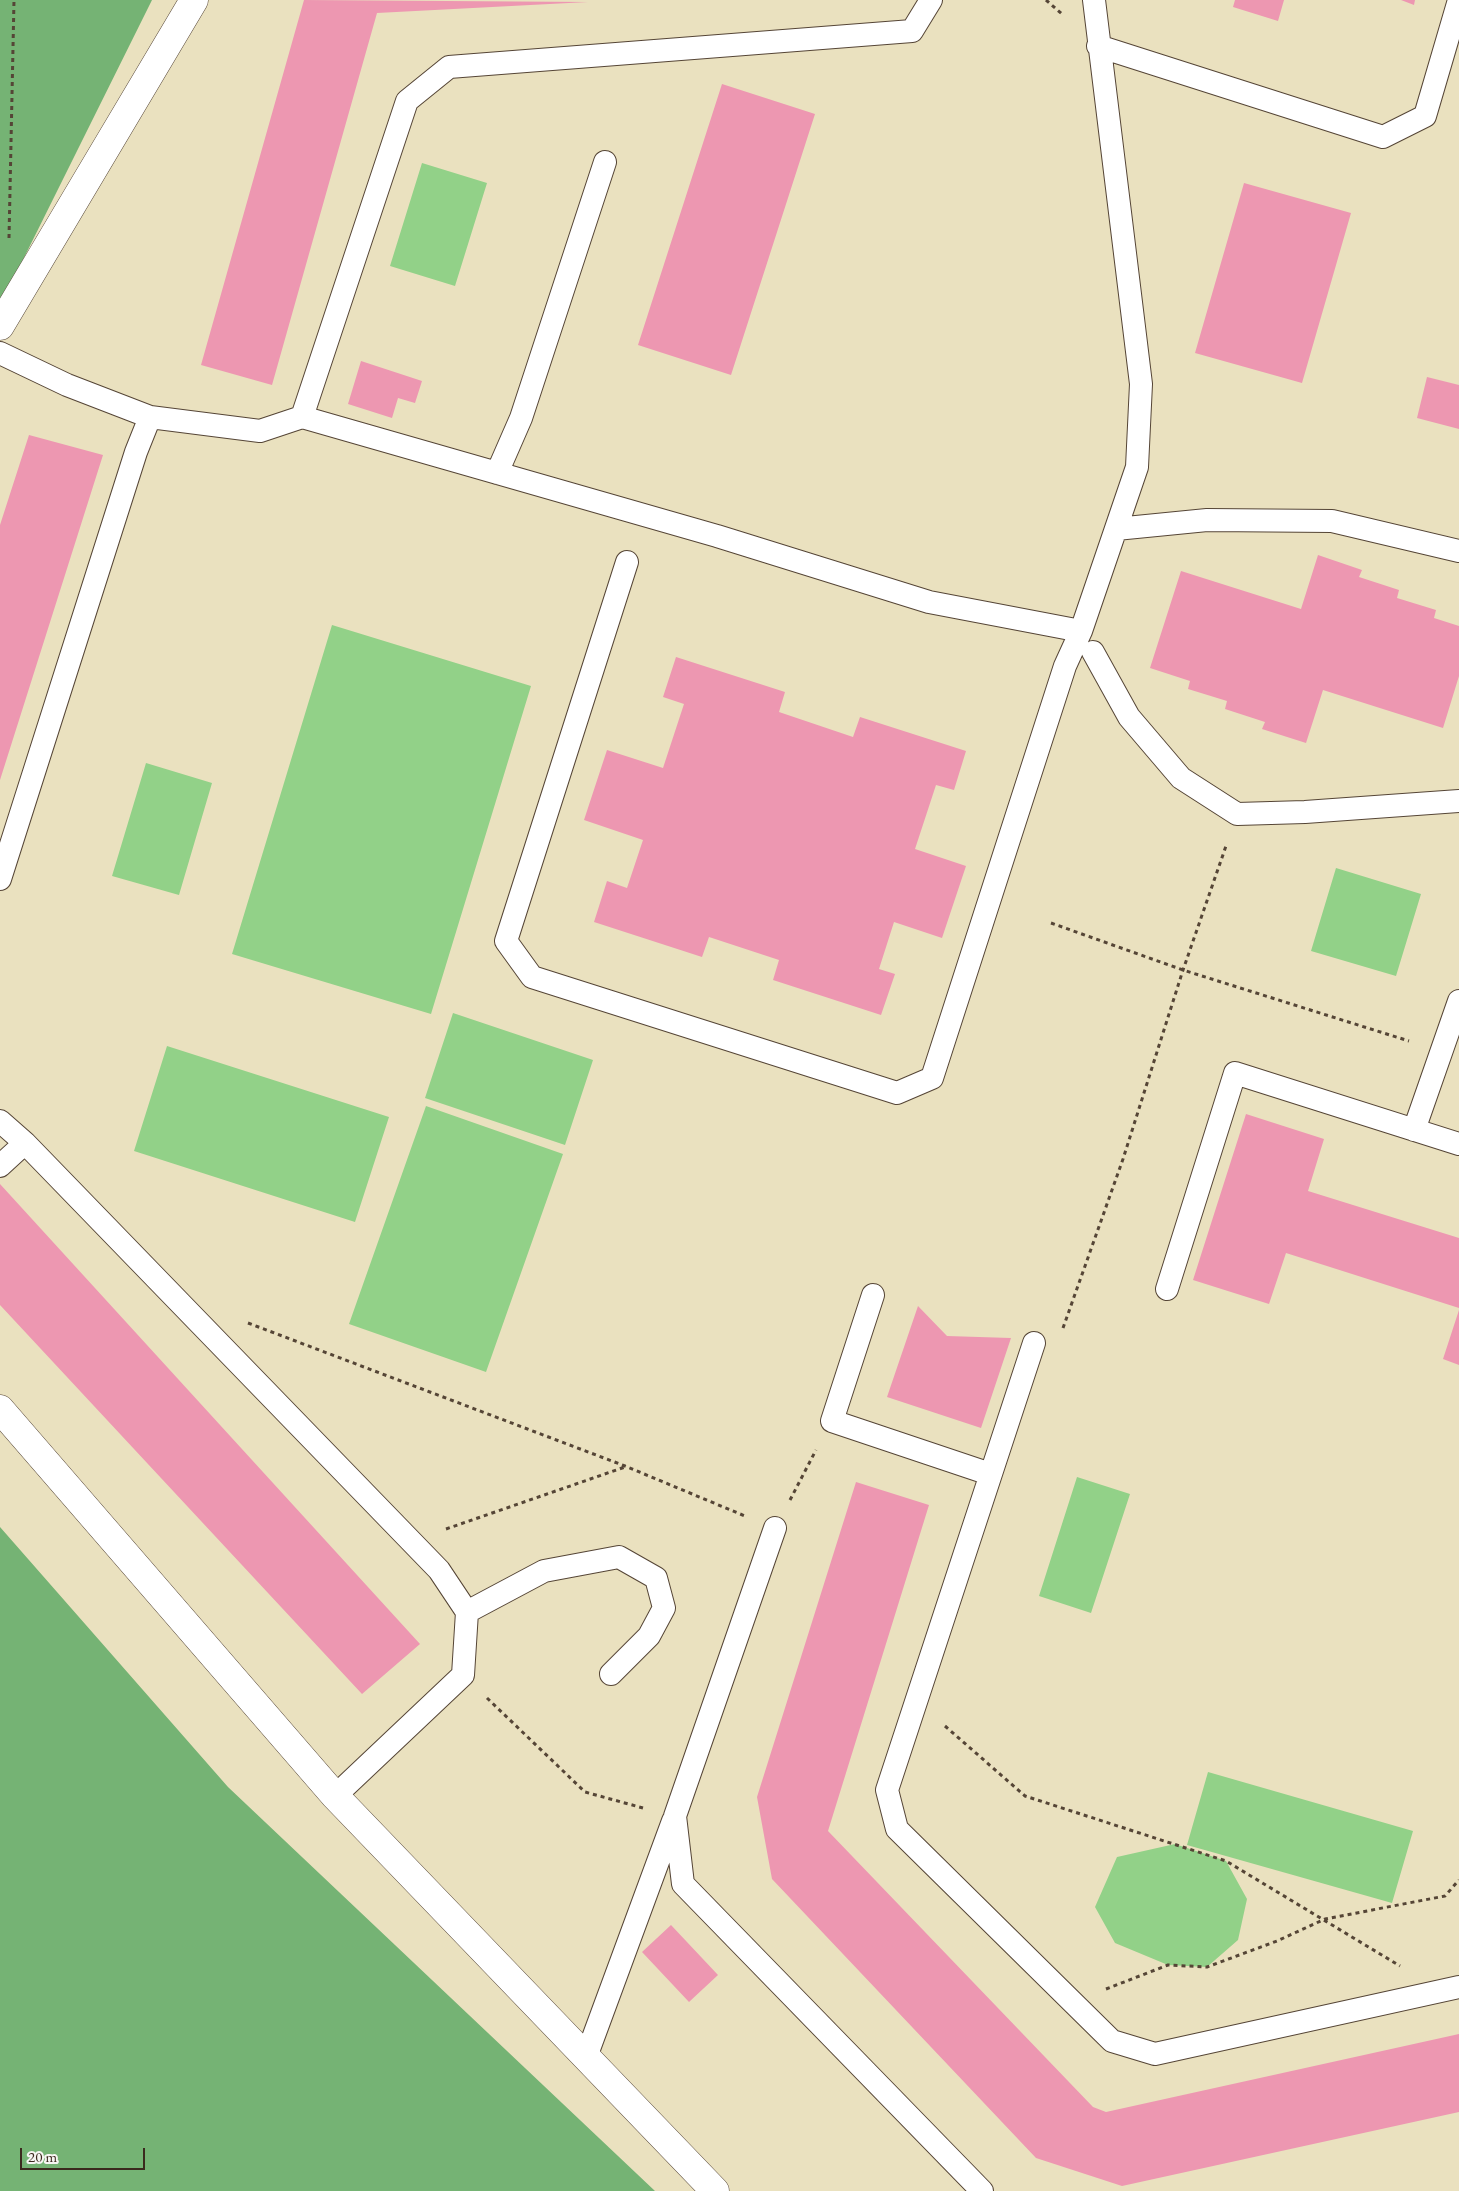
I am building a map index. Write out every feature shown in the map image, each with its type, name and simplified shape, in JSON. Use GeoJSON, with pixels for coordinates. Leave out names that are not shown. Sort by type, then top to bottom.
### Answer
{"type":"FeatureCollection","features":[{"type":"Feature","properties":{"kind":"street"},"geometry":{"type":"LineString","coordinates":[[0,326],[194,0]]}},
{"type":"Feature","properties":{"kind":"street"},"geometry":{"type":"LineString","coordinates":[[0,1409],[335,1796],[715,2191]]}},
{"type":"Feature","properties":{"kind":"lane"},"geometry":{"type":"LineString","coordinates":[[302,417],[407,101],[449,66],[912,31],[931,0]]}},
{"type":"Feature","properties":{"kind":"lane"},"geometry":{"type":"LineString","coordinates":[[627,562],[506,941],[532,977],[897,1093],[932,1078],[1065,666],[1081,631],[1137,467],[1140,384],[1094,0]]}},
{"type":"Feature","properties":{"kind":"lane"},"geometry":{"type":"LineString","coordinates":[[1098,46],[1383,137],[1425,116],[1459,0]]}},
{"type":"Feature","properties":{"kind":"lane"},"geometry":{"type":"LineString","coordinates":[[497,473],[521,418],[605,162]]}},
{"type":"Feature","properties":{"kind":"lane"},"geometry":{"type":"LineString","coordinates":[[0,353],[67,385],[150,417],[260,431],[302,417],[717,536],[929,602],[1081,631]]}},
{"type":"Feature","properties":{"kind":"lane"},"geometry":{"type":"LineString","coordinates":[[0,878],[136,452],[150,417]]}},
{"type":"Feature","properties":{"kind":"lane"},"geometry":{"type":"LineString","coordinates":[[1116,529],[1207,520],[1332,521],[1459,551]]}},
{"type":"Feature","properties":{"kind":"lane"},"geometry":{"type":"LineString","coordinates":[[1093,652],[1129,717],[1181,778],[1237,814],[1305,812],[1459,801]]}},
{"type":"Feature","properties":{"kind":"lane"},"geometry":{"type":"LineString","coordinates":[[1414,1130],[1459,1001]]}},
{"type":"Feature","properties":{"kind":"lane"},"geometry":{"type":"LineString","coordinates":[[1167,1290],[1235,1073],[1459,1144]]}},
{"type":"Feature","properties":{"kind":"lane"},"geometry":{"type":"LineString","coordinates":[[0,1121],[25,1143],[412,1541],[439,1570],[467,1612],[462,1675],[335,1796]]}},
{"type":"Feature","properties":{"kind":"lane"},"geometry":{"type":"LineString","coordinates":[[0,1166],[25,1143]]}},
{"type":"Feature","properties":{"kind":"lane"},"geometry":{"type":"LineString","coordinates":[[872,1295],[832,1421],[990,1474]]}},
{"type":"Feature","properties":{"kind":"lane"},"geometry":{"type":"LineString","coordinates":[[1034,1343],[887,1790],[897,1829],[1112,2041],[1155,2054],[1452,1988]]}},
{"type":"Feature","properties":{"kind":"lane"},"geometry":{"type":"LineString","coordinates":[[586,2057],[675,1816],[775,1528]]}},
{"type":"Feature","properties":{"kind":"lane"},"geometry":{"type":"LineString","coordinates":[[467,1612],[544,1571],[619,1556],[656,1578],[664,1608],[649,1636],[611,1674]]}},
{"type":"Feature","properties":{"kind":"lane"},"geometry":{"type":"LineString","coordinates":[[675,1816],[683,1884],[982,2191]]}},
{"type":"Feature","properties":{"kind":"path"},"geometry":{"type":"LineString","coordinates":[[9,245],[14,0]]}},
{"type":"Feature","properties":{"kind":"path"},"geometry":{"type":"LineString","coordinates":[[1034,1343],[1062,1330],[1122,1159],[1183,970],[1237,814]]}},
{"type":"Feature","properties":{"kind":"path"},"geometry":{"type":"LineString","coordinates":[[1051,924],[1183,970],[1441,1052]]}},
{"type":"Feature","properties":{"kind":"path"},"geometry":{"type":"LineString","coordinates":[[246,1322],[625,1466],[775,1528],[832,1421]]}},
{"type":"Feature","properties":{"kind":"path"},"geometry":{"type":"LineString","coordinates":[[412,1541],[625,1466]]}},
{"type":"Feature","properties":{"kind":"path"},"geometry":{"type":"LineString","coordinates":[[462,1675],[585,1792],[675,1816]]}},
{"type":"Feature","properties":{"kind":"path"},"geometry":{"type":"LineString","coordinates":[[916,1700],[1025,1796],[1226,1862],[1325,1919],[1388,1959],[1452,1988]]}},
{"type":"Feature","properties":{"kind":"path"},"geometry":{"type":"LineString","coordinates":[[1073,2002],[1168,1965],[1207,1968],[1277,1941],[1325,1919],[1445,1896],[1459,1880]]}},
{"type":"Feature","properties":{"kind":"green space"},"geometry":{"type":"Polygon","coordinates":[[[0,0],[152,0],[0,306],[0,0]]]}},
{"type":"Feature","properties":{"kind":"green space"},"geometry":{"type":"Polygon","coordinates":[[[422,163],[487,183],[455,286],[390,266],[422,163]]]}},
{"type":"Feature","properties":{"kind":"green space"},"geometry":{"type":"Polygon","coordinates":[[[332,625],[531,686],[431,1014],[232,954],[332,625]]]}},
{"type":"Feature","properties":{"kind":"green space"},"geometry":{"type":"Polygon","coordinates":[[[146,763],[212,783],[179,895],[112,876],[146,763]]]}},
{"type":"Feature","properties":{"kind":"green space"},"geometry":{"type":"Polygon","coordinates":[[[1336,868],[1421,894],[1396,976],[1311,951],[1336,868]]]}},
{"type":"Feature","properties":{"kind":"green space"},"geometry":{"type":"Polygon","coordinates":[[[453,1013],[593,1060],[565,1145],[425,1098],[453,1013]]]}},
{"type":"Feature","properties":{"kind":"green space"},"geometry":{"type":"Polygon","coordinates":[[[167,1046],[389,1117],[355,1222],[134,1151],[167,1046]]]}},
{"type":"Feature","properties":{"kind":"green space"},"geometry":{"type":"Polygon","coordinates":[[[426,1106],[563,1154],[486,1372],[349,1324],[426,1106]]]}},
{"type":"Feature","properties":{"kind":"green space"},"geometry":{"type":"Polygon","coordinates":[[[1077,1477],[1130,1494],[1091,1613],[1039,1596],[1077,1477]]]}},
{"type":"Feature","properties":{"kind":"green space"},"geometry":{"type":"Polygon","coordinates":[[[0,1527],[228,1787],[655,2191],[0,2191],[0,1527]]]}},
{"type":"Feature","properties":{"kind":"green space"},"geometry":{"type":"Polygon","coordinates":[[[1208,1772],[1413,1831],[1392,1903],[1187,1845],[1208,1772]]]}},
{"type":"Feature","properties":{"kind":"green space"},"geometry":{"type":"Polygon","coordinates":[[[1175,1844],[1226,1861],[1247,1899],[1238,1940],[1207,1967],[1168,1965],[1115,1943],[1095,1907],[1117,1857],[1175,1844]]]}},
{"type":"Feature","properties":{"kind":"building"},"geometry":{"type":"Polygon","coordinates":[[[304,0],[588,2],[377,13],[272,385],[201,365],[304,0]]]}},
{"type":"Feature","properties":{"kind":"building"},"geometry":{"type":"Polygon","coordinates":[[[1235,0],[1284,0],[1278,21],[1233,7],[1235,0]]]}},
{"type":"Feature","properties":{"kind":"building"},"geometry":{"type":"Polygon","coordinates":[[[1401,0],[1415,0],[1414,5],[1401,0]]]}},
{"type":"Feature","properties":{"kind":"building"},"geometry":{"type":"Polygon","coordinates":[[[722,84],[815,114],[731,375],[638,345],[722,84]]]}},
{"type":"Feature","properties":{"kind":"building"},"geometry":{"type":"Polygon","coordinates":[[[1244,183],[1351,213],[1302,383],[1195,353],[1244,183]]]}},
{"type":"Feature","properties":{"kind":"building"},"geometry":{"type":"Polygon","coordinates":[[[361,361],[422,381],[415,403],[398,398],[392,418],[348,404],[361,361]]]}},
{"type":"Feature","properties":{"kind":"building"},"geometry":{"type":"Polygon","coordinates":[[[1427,377],[1459,385],[1459,429],[1417,418],[1427,377]]]}},
{"type":"Feature","properties":{"kind":"building"},"geometry":{"type":"Polygon","coordinates":[[[29,435],[103,455],[0,780],[0,525],[29,435]]]}},
{"type":"Feature","properties":{"kind":"building"},"geometry":{"type":"Polygon","coordinates":[[[1318,555],[1362,570],[1359,577],[1399,590],[1397,598],[1436,610],[1434,618],[1459,626],[1459,676],[1443,728],[1323,690],[1306,743],[1262,729],[1265,722],[1225,709],[1227,701],[1188,689],[1190,681],[1150,668],[1181,571],[1301,609],[1318,555]]]}},
{"type":"Feature","properties":{"kind":"building"},"geometry":{"type":"Polygon","coordinates":[[[676,657],[785,692],[779,712],[853,737],[860,717],[966,751],[954,790],[936,785],[915,849],[966,866],[942,938],[894,922],[879,969],[895,974],[881,1015],[773,980],[779,960],[709,937],[702,957],[594,922],[607,881],[627,888],[643,840],[584,820],[607,750],[663,768],[684,704],[663,697],[676,657]]]}},
{"type":"Feature","properties":{"kind":"building"},"geometry":{"type":"Polygon","coordinates":[[[1246,1114],[1324,1139],[1308,1191],[1459,1238],[1459,1308],[1286,1253],[1269,1304],[1193,1280],[1246,1114]]]}},
{"type":"Feature","properties":{"kind":"building"},"geometry":{"type":"Polygon","coordinates":[[[0,1184],[420,1644],[362,1694],[0,1305],[0,1184]]]}},
{"type":"Feature","properties":{"kind":"building"},"geometry":{"type":"Polygon","coordinates":[[[918,1306],[947,1336],[1011,1338],[981,1428],[887,1397],[918,1306]]]}},
{"type":"Feature","properties":{"kind":"building"},"geometry":{"type":"Polygon","coordinates":[[[1459,1310],[1459,1365],[1443,1359],[1459,1310]]]}},
{"type":"Feature","properties":{"kind":"building"},"geometry":{"type":"Polygon","coordinates":[[[856,1482],[929,1505],[828,1831],[1093,2107],[1106,2112],[1459,2034],[1459,2112],[1122,2186],[1036,2158],[772,1879],[757,1797],[856,1482]]]}},
{"type":"Feature","properties":{"kind":"building"},"geometry":{"type":"Polygon","coordinates":[[[671,1925],[718,1975],[689,2002],[642,1952],[671,1925]]]}}]}
